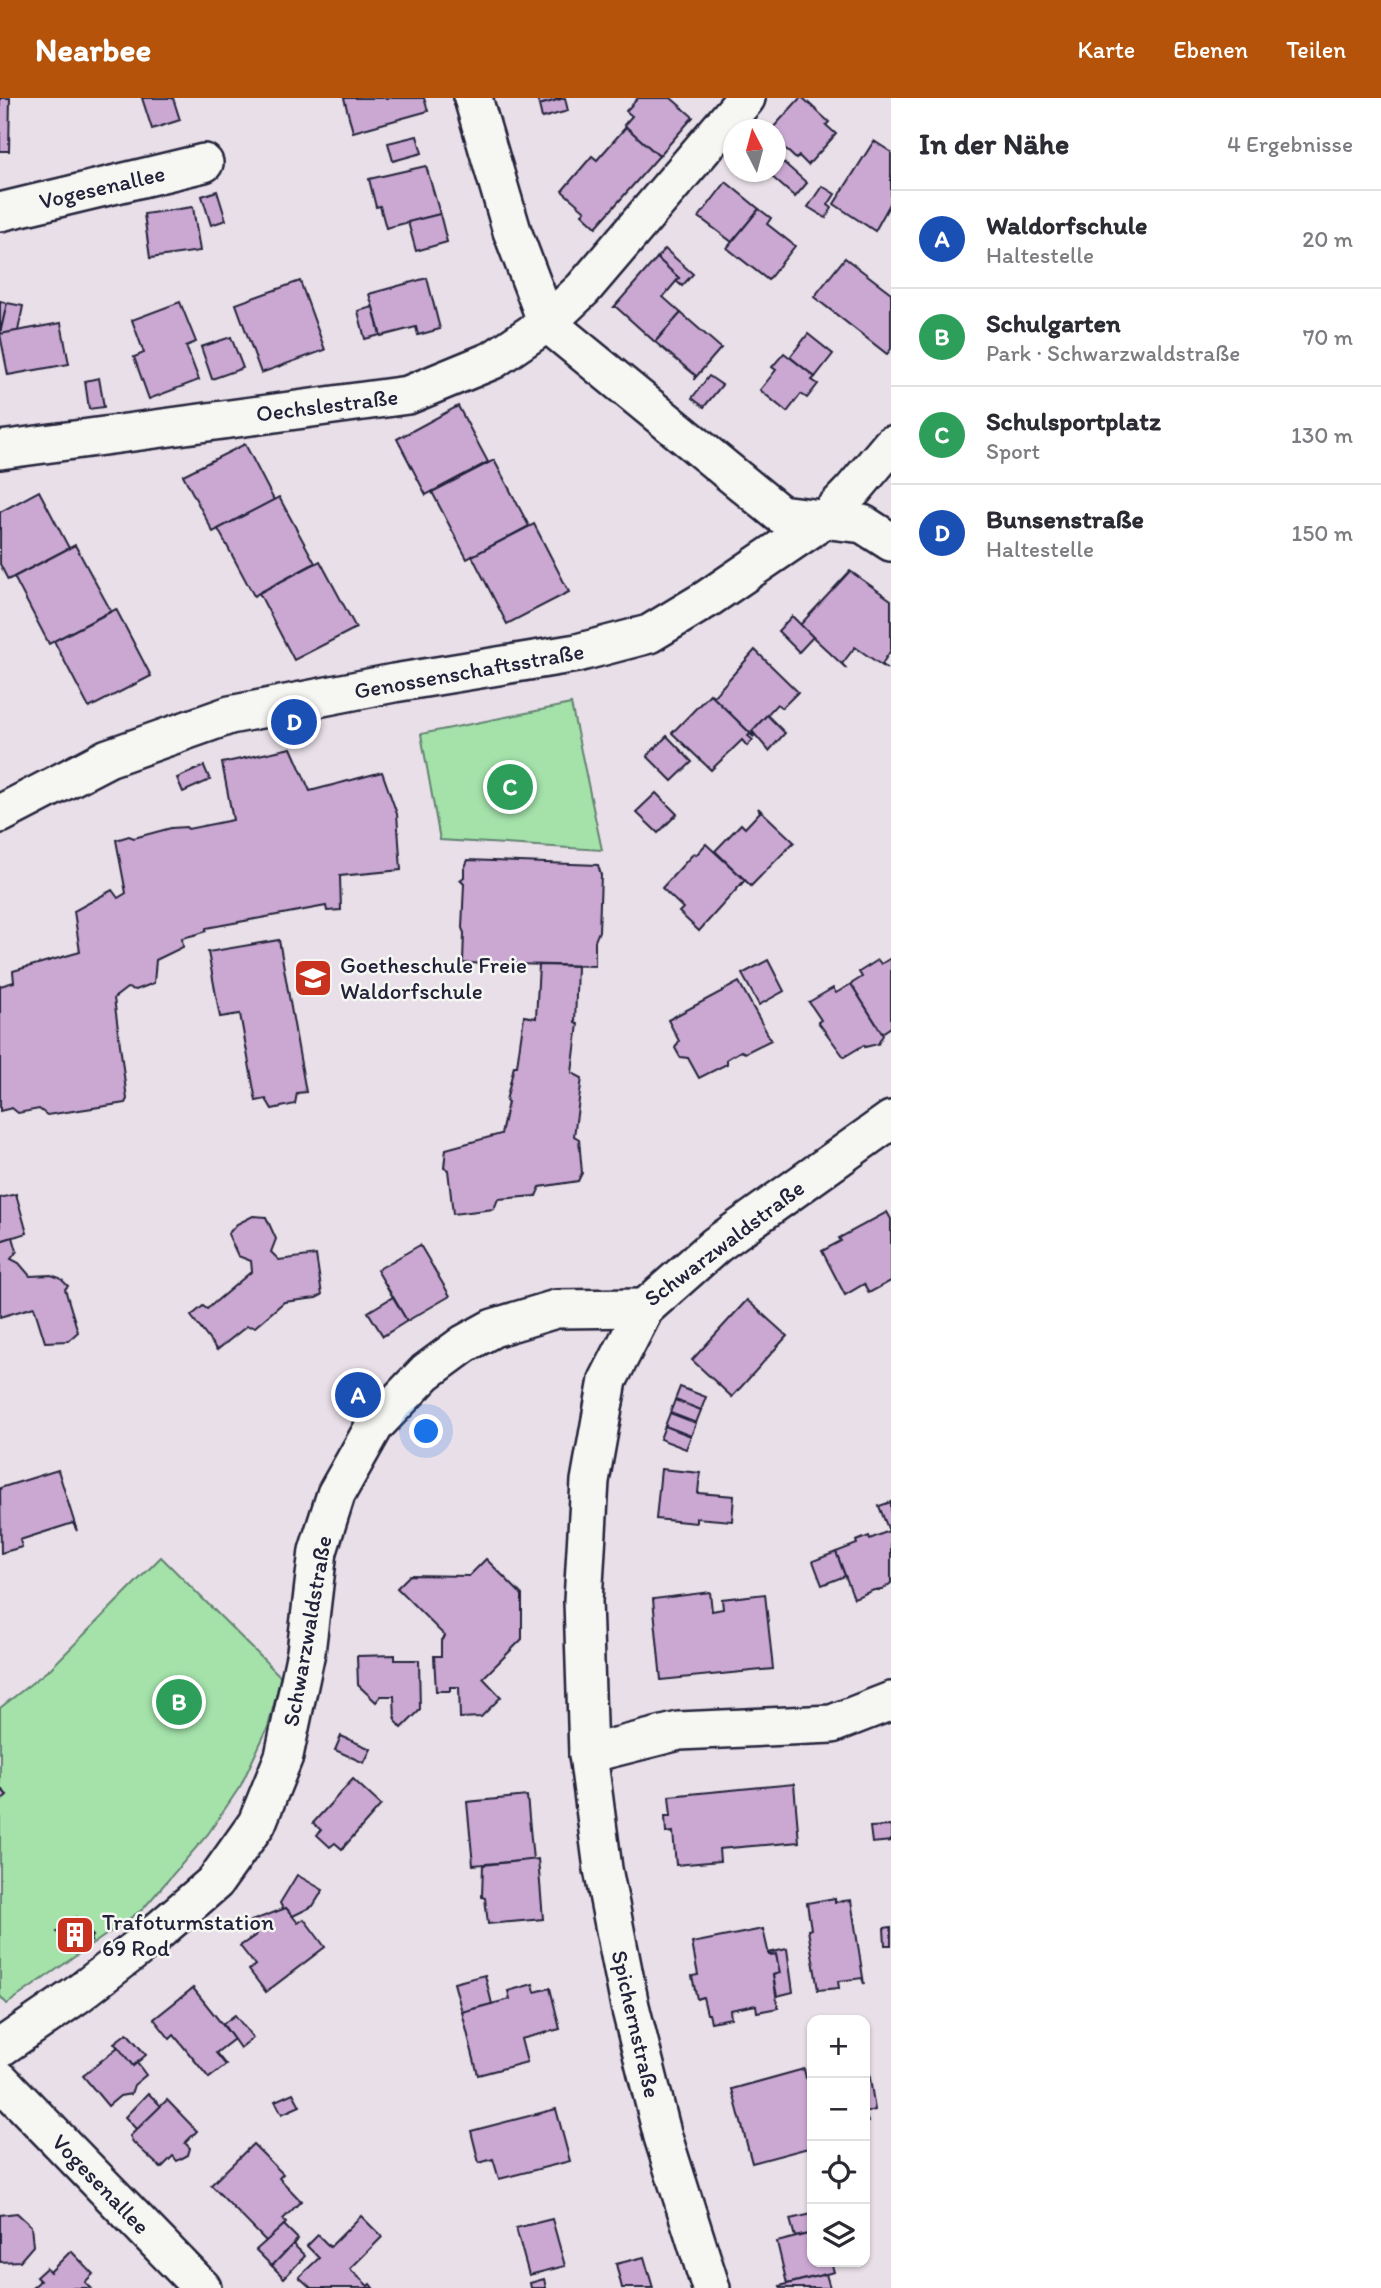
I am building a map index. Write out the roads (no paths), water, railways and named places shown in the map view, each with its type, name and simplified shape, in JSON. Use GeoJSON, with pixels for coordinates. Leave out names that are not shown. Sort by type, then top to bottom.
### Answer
{"type":"FeatureCollection","features":[{"type":"Feature","properties":{"kind":"street"},"geometry":{"type":"LineString","coordinates":[[473,98],[512,231],[547,323],[780,514],[863,524],[891,542]]}},
{"type":"Feature","properties":{"kind":"street","name":"Oechslestraße"},"geometry":{"type":"LineString","coordinates":[[0,450],[408,395],[493,360],[547,323],[583,289],[746,98]]}},
{"type":"Feature","properties":{"kind":"street","name":"Vogesenallee"},"geometry":{"type":"LineString","coordinates":[[0,212],[204,163]]}},
{"type":"Feature","properties":{"kind":"street","name":"Genossenschaftsstraße"},"geometry":{"type":"LineString","coordinates":[[0,814],[108,758],[230,715],[394,683],[577,653],[649,634],[707,599],[825,519],[891,445]]}},
{"type":"Feature","properties":{"kind":"street","name":"Schwarzwaldstraße"},"geometry":{"type":"LineString","coordinates":[[0,2048],[148,1940],[215,1882],[257,1823],[284,1756],[306,1652],[318,1551],[336,1494],[375,1425],[426,1372],[464,1344],[493,1328],[556,1309],[645,1308],[716,1245],[891,1120]]}},
{"type":"Feature","properties":{"kind":"street","name":"Spichernstraße"},"geometry":{"type":"LineString","coordinates":[[645,1308],[608,1380],[590,1481],[583,1601],[588,1754],[603,1869],[630,2006],[663,2137],[711,2288]]}},
{"type":"Feature","properties":{"kind":"street"},"geometry":{"type":"LineString","coordinates":[[588,1754],[679,1731],[832,1724],[891,1701]]}},
{"type":"Feature","properties":{"kind":"street","name":"Vogesenallee"},"geometry":{"type":"LineString","coordinates":[[0,2080],[201,2288]]}},
{"type":"Feature","properties":{"kind":"place","name":"Bunsenstraße"},"geometry":{"type":"Point","coordinates":[294,722]}},
{"type":"Feature","properties":{"kind":"place","name":"Schulsportplatz"},"geometry":{"type":"Point","coordinates":[510,787]}},
{"type":"Feature","properties":{"kind":"place","name":"Goetheschule Freie Waldorfschule"},"geometry":{"type":"Point","coordinates":[313,978]}},
{"type":"Feature","properties":{"kind":"place","name":"Waldorfschule"},"geometry":{"type":"Point","coordinates":[358,1395]}},
{"type":"Feature","properties":{"kind":"place","name":"Schulgarten"},"geometry":{"type":"Point","coordinates":[179,1702]}},
{"type":"Feature","properties":{"kind":"place","name":"Trafoturmstation 69 Rod"},"geometry":{"type":"Point","coordinates":[75,1935]}}]}
